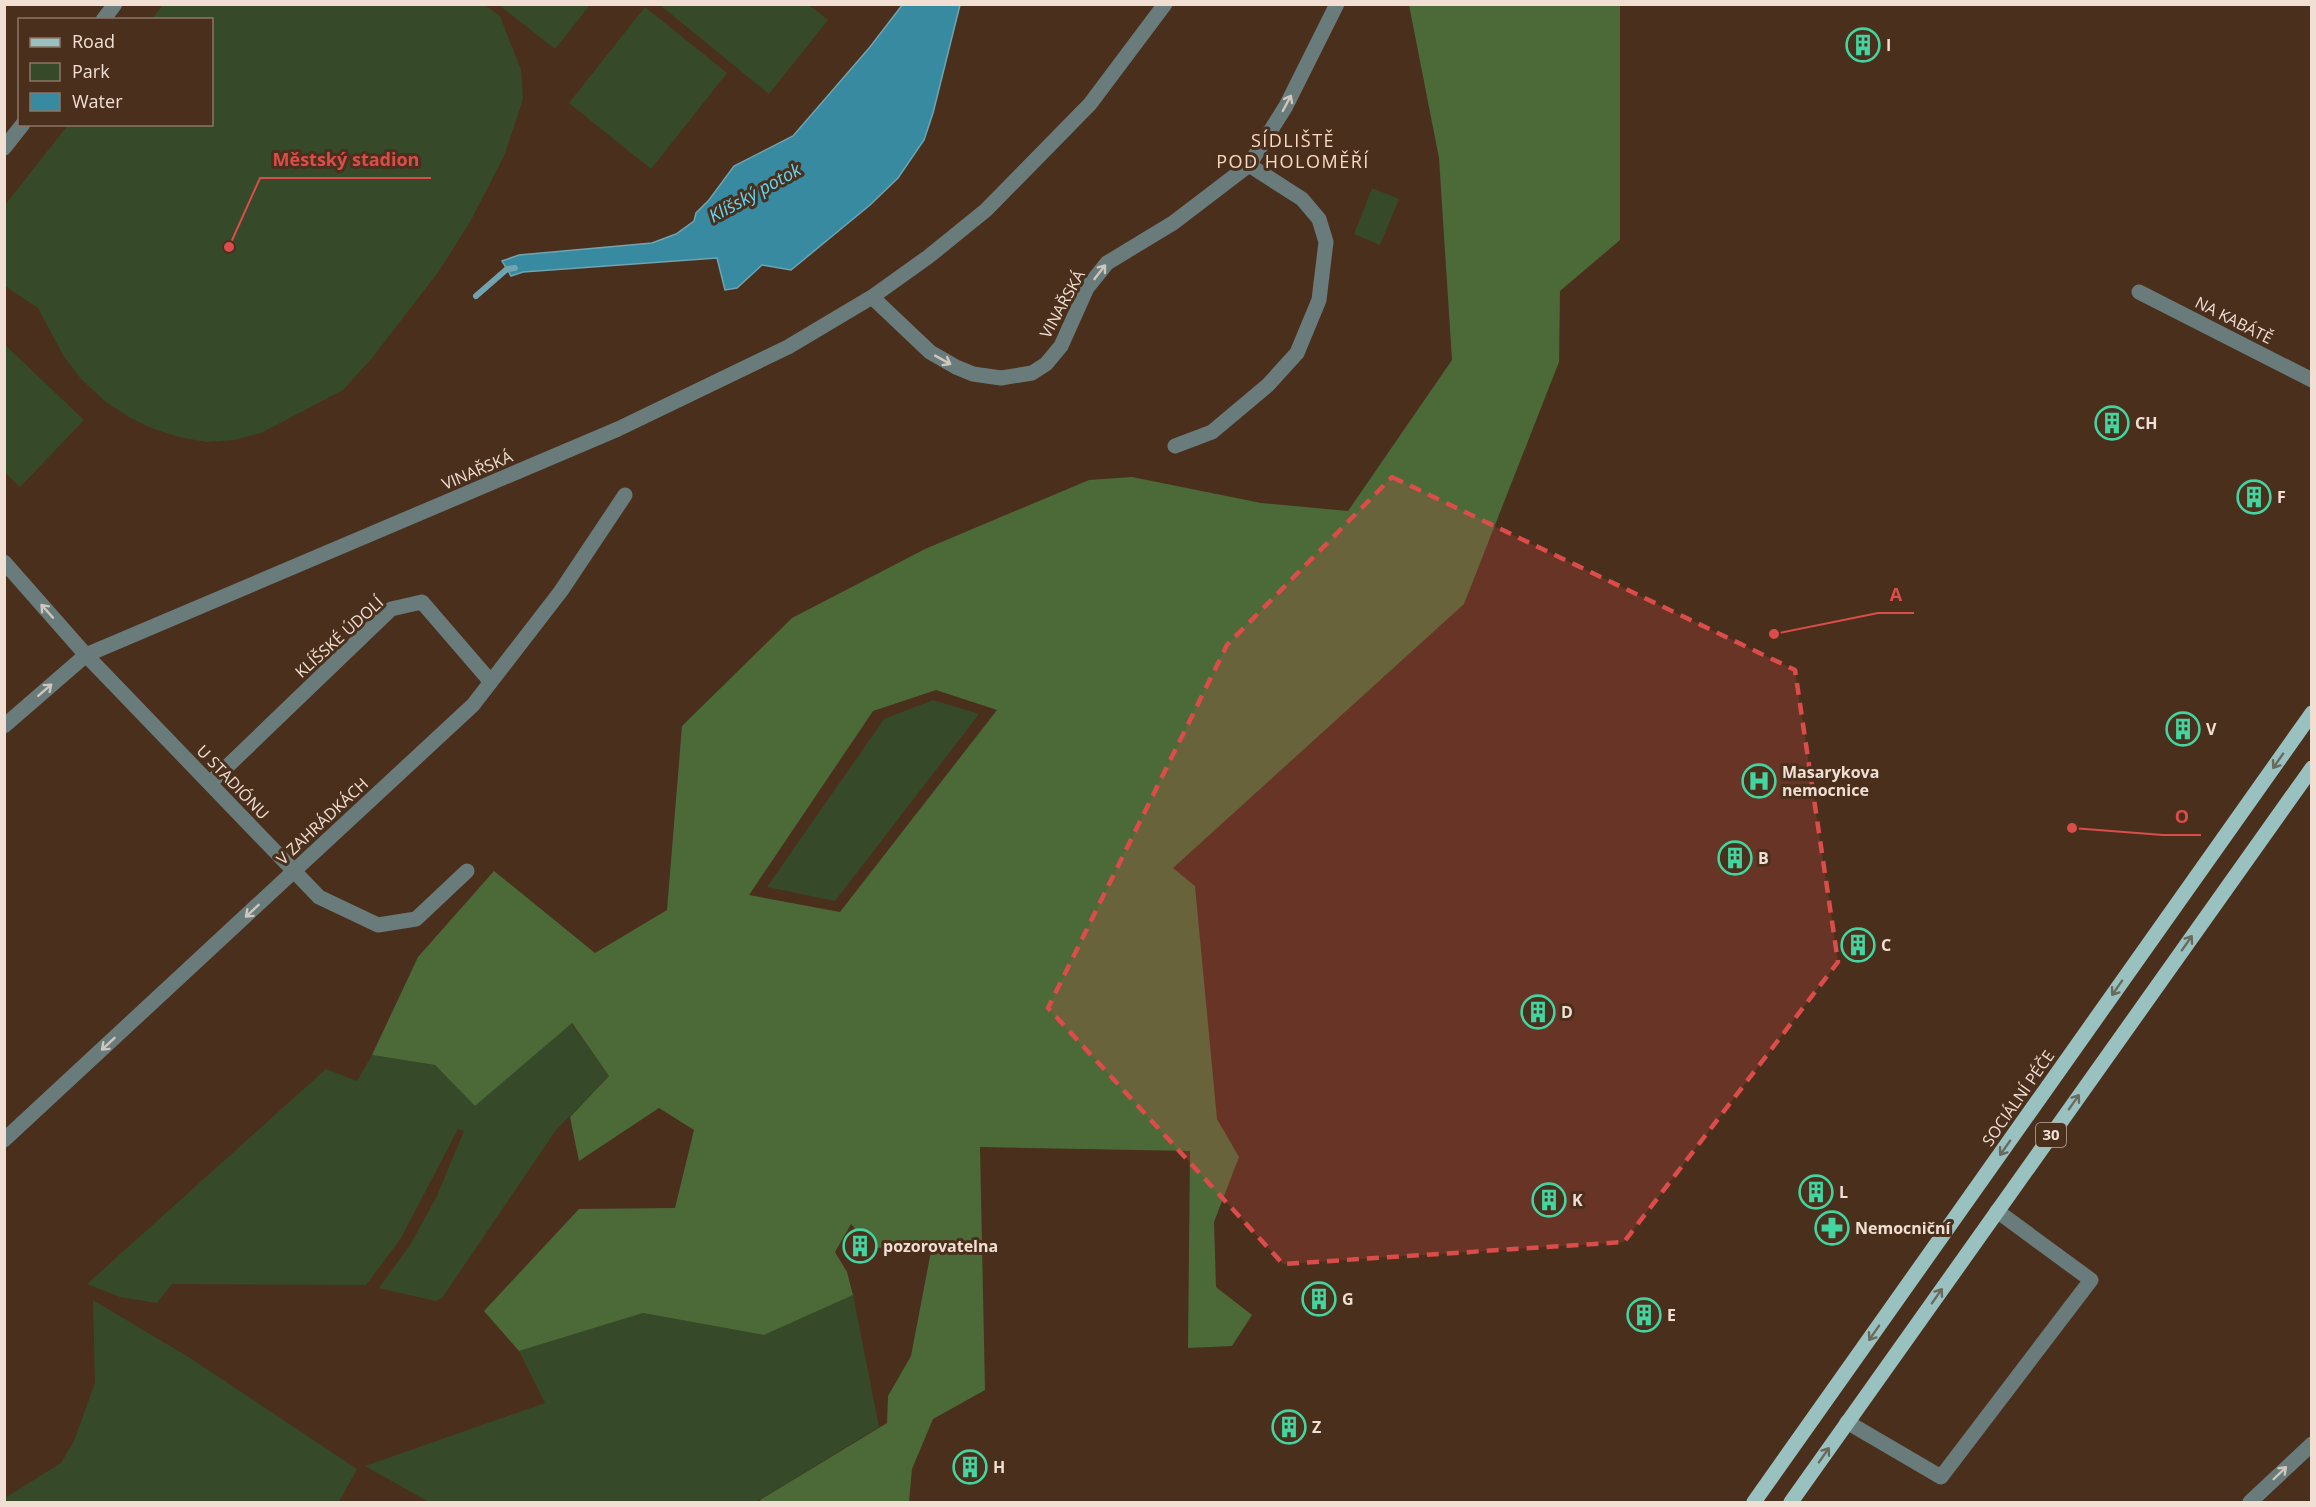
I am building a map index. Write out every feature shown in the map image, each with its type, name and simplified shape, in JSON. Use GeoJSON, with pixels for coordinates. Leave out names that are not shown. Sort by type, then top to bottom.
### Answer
{"type":"FeatureCollection","features":[{"type":"Feature","properties":{"kind":"main road","name":"SOCIÁLNÍ PÉČE"},"geometry":{"type":"LineString","coordinates":[[1754,1503],[2312,713]]}},
{"type":"Feature","properties":{"kind":"main road","name":"30"},"geometry":{"type":"LineString","coordinates":[[1791,1503],[2312,768]]}},
{"type":"Feature","properties":{"kind":"street"},"geometry":{"type":"LineString","coordinates":[[104,18],[115,4]]}},
{"type":"Feature","properties":{"kind":"street","name":"VINAŘSKÁ"},"geometry":{"type":"LineString","coordinates":[[4,726],[86,655],[618,429],[788,347],[872,297],[928,257],[986,210],[1090,104],[1165,4]]}},
{"type":"Feature","properties":{"kind":"street","name":"VINAŘSKÁ"},"geometry":{"type":"LineString","coordinates":[[872,297],[930,352],[956,367],[973,374],[1001,378],[1032,373],[1046,364],[1061,346],[1087,288],[1107,263],[1173,223],[1249,165],[1286,106],[1337,4]]}},
{"type":"Feature","properties":{"kind":"street"},"geometry":{"type":"LineString","coordinates":[[4,148],[21,126]]}},
{"type":"Feature","properties":{"kind":"street"},"geometry":{"type":"LineString","coordinates":[[1175,446],[1212,432],[1268,385],[1297,353],[1319,300],[1326,242],[1319,219],[1302,199],[1249,165]]}},
{"type":"Feature","properties":{"kind":"street","name":"NA KABÁTĚ"},"geometry":{"type":"LineString","coordinates":[[2139,292],[2312,380]]}},
{"type":"Feature","properties":{"kind":"street","name":"V ZAHRÁDKÁCH"},"geometry":{"type":"LineString","coordinates":[[4,1140],[473,705],[561,591],[625,495]]}},
{"type":"Feature","properties":{"kind":"street","name":"U STADIÓNU"},"geometry":{"type":"LineString","coordinates":[[4,562],[86,655],[319,897],[378,926],[416,919],[467,871]]}},
{"type":"Feature","properties":{"kind":"street","name":"KLÍŠSKÉ ÚDOLÍ"},"geometry":{"type":"LineString","coordinates":[[210,783],[391,609],[422,602],[491,682]]}},
{"type":"Feature","properties":{"kind":"street"},"geometry":{"type":"LineString","coordinates":[[1847,1422],[1941,1477],[2091,1280],[1997,1211]]}},
{"type":"Feature","properties":{"kind":"street"},"geometry":{"type":"LineString","coordinates":[[2250,1503],[2312,1444]]}},
{"type":"Feature","properties":{"kind":"highlighted area"},"geometry":{"type":"Polygon","coordinates":[[[1392,477],[1795,670],[1838,962],[1624,1242],[1283,1264],[1048,1008],[1227,645],[1392,477]]]}},
{"type":"Feature","properties":{"kind":"green space"},"geometry":{"type":"Polygon","coordinates":[[[163,5],[485,5],[500,16],[521,70],[523,99],[504,156],[470,222],[439,271],[372,358],[343,390],[261,433],[234,440],[206,442],[179,437],[151,428],[106,402],[81,379],[63,355],[38,308],[5,286],[5,205],[67,126],[213,126],[213,18],[152,18],[163,5]]]}},
{"type":"Feature","properties":{"kind":"green space"},"geometry":{"type":"Polygon","coordinates":[[[499,5],[590,5],[555,49],[499,5]]]}},
{"type":"Feature","properties":{"kind":"green space"},"geometry":{"type":"Polygon","coordinates":[[[660,5],[809,5],[828,20],[769,94],[660,5]]]}},
{"type":"Feature","properties":{"kind":"green space"},"geometry":{"type":"Polygon","coordinates":[[[1409,5],[1620,5],[1620,240],[1560,291],[1559,362],[1464,604],[1173,868],[1195,886],[1217,1119],[1239,1157],[1214,1222],[1216,1287],[1252,1315],[1232,1346],[1188,1348],[1190,1151],[980,1147],[985,1390],[933,1419],[912,1469],[909,1502],[761,1502],[760,1500],[887,1423],[888,1396],[911,1356],[932,1246],[871,1248],[851,1224],[835,1252],[847,1272],[853,1295],[764,1335],[643,1313],[519,1351],[484,1311],[579,1209],[675,1208],[694,1130],[659,1108],[579,1161],[570,1117],[609,1076],[572,1023],[475,1106],[435,1065],[372,1055],[418,957],[494,871],[595,953],[667,910],[682,726],[792,618],[925,549],[1089,480],[1132,477],[1261,503],[1348,511],[1452,360],[1439,158],[1409,5]],[[936,690],[873,711],[749,895],[840,912],[997,710],[936,690]]]}},
{"type":"Feature","properties":{"kind":"green space"},"geometry":{"type":"Polygon","coordinates":[[[645,7],[727,73],[651,169],[569,103],[645,7]]]}},
{"type":"Feature","properties":{"kind":"green space"},"geometry":{"type":"Polygon","coordinates":[[[1372,188],[1399,199],[1380,245],[1354,234],[1372,188]]]}},
{"type":"Feature","properties":{"kind":"green space"},"geometry":{"type":"Polygon","coordinates":[[[4,344],[84,420],[20,487],[5,473],[4,344]]]}},
{"type":"Feature","properties":{"kind":"green space"},"geometry":{"type":"Polygon","coordinates":[[[933,700],[979,714],[835,901],[767,887],[884,719],[933,700]]]}},
{"type":"Feature","properties":{"kind":"green space"},"geometry":{"type":"Polygon","coordinates":[[[571,1023],[609,1076],[556,1130],[442,1298],[435,1301],[379,1288],[410,1245],[436,1198],[464,1131],[458,1129],[401,1238],[366,1285],[172,1284],[157,1303],[120,1297],[87,1284],[326,1069],[357,1081],[372,1055],[435,1065],[475,1106],[571,1023]]]}},
{"type":"Feature","properties":{"kind":"green space"},"geometry":{"type":"Polygon","coordinates":[[[853,1295],[879,1427],[756,1502],[429,1502],[365,1466],[545,1403],[519,1351],[643,1313],[764,1335],[853,1295]]]}},
{"type":"Feature","properties":{"kind":"green space"},"geometry":{"type":"Polygon","coordinates":[[[93,1300],[190,1358],[357,1469],[339,1502],[5,1502],[5,1498],[61,1463],[74,1441],[95,1383],[93,1300]]]}},
{"type":"Feature","properties":{"kind":"water"},"geometry":{"type":"Polygon","coordinates":[[[903,4],[960,5],[924,140],[898,178],[870,205],[791,270],[762,265],[737,288],[725,290],[717,258],[523,272],[511,276],[502,261],[519,255],[652,243],[676,234],[694,221],[696,213],[709,200],[734,166],[793,136],[870,47],[903,4]]]}},
{"type":"Feature","properties":{"kind":"waterway","name":"Klíšský potok"},"geometry":{"type":"LineString","coordinates":[[476,296],[507,269],[515,268]]}},
{"type":"Feature","properties":{"kind":"place","name":"I"},"geometry":{"type":"Point","coordinates":[1863,45]}},
{"type":"Feature","properties":{"kind":"place","name":"Městský stadion"},"geometry":{"type":"Point","coordinates":[229,247]}},
{"type":"Feature","properties":{"kind":"place","name":"CH"},"geometry":{"type":"Point","coordinates":[2112,423]}},
{"type":"Feature","properties":{"kind":"place","name":"F"},"geometry":{"type":"Point","coordinates":[2254,497]}},
{"type":"Feature","properties":{"kind":"place","name":"A"},"geometry":{"type":"Point","coordinates":[1774,634]}},
{"type":"Feature","properties":{"kind":"place","name":"V"},"geometry":{"type":"Point","coordinates":[2183,729]}},
{"type":"Feature","properties":{"kind":"place","name":"Masarykova nemocnice"},"geometry":{"type":"Point","coordinates":[1759,781]}},
{"type":"Feature","properties":{"kind":"place","name":"O"},"geometry":{"type":"Point","coordinates":[2072,828]}},
{"type":"Feature","properties":{"kind":"place","name":"B"},"geometry":{"type":"Point","coordinates":[1735,858]}},
{"type":"Feature","properties":{"kind":"place","name":"C"},"geometry":{"type":"Point","coordinates":[1858,945]}},
{"type":"Feature","properties":{"kind":"place","name":"D"},"geometry":{"type":"Point","coordinates":[1538,1012]}},
{"type":"Feature","properties":{"kind":"place","name":"L"},"geometry":{"type":"Point","coordinates":[1816,1192]}},
{"type":"Feature","properties":{"kind":"place","name":"K"},"geometry":{"type":"Point","coordinates":[1549,1200]}},
{"type":"Feature","properties":{"kind":"place","name":"Nemocniční"},"geometry":{"type":"Point","coordinates":[1832,1228]}},
{"type":"Feature","properties":{"kind":"place","name":"pozorovatelna"},"geometry":{"type":"Point","coordinates":[860,1246]}},
{"type":"Feature","properties":{"kind":"place","name":"G"},"geometry":{"type":"Point","coordinates":[1319,1299]}},
{"type":"Feature","properties":{"kind":"place","name":"E"},"geometry":{"type":"Point","coordinates":[1644,1315]}},
{"type":"Feature","properties":{"kind":"place","name":"Z"},"geometry":{"type":"Point","coordinates":[1289,1427]}},
{"type":"Feature","properties":{"kind":"place","name":"H"},"geometry":{"type":"Point","coordinates":[970,1467]}},
{"type":"Feature","properties":{"kind":"district","name":"SÍDLIŠTĚ POD HOLOMĚŘÍ"},"geometry":{"type":"Point","coordinates":[1293,151]}}]}
